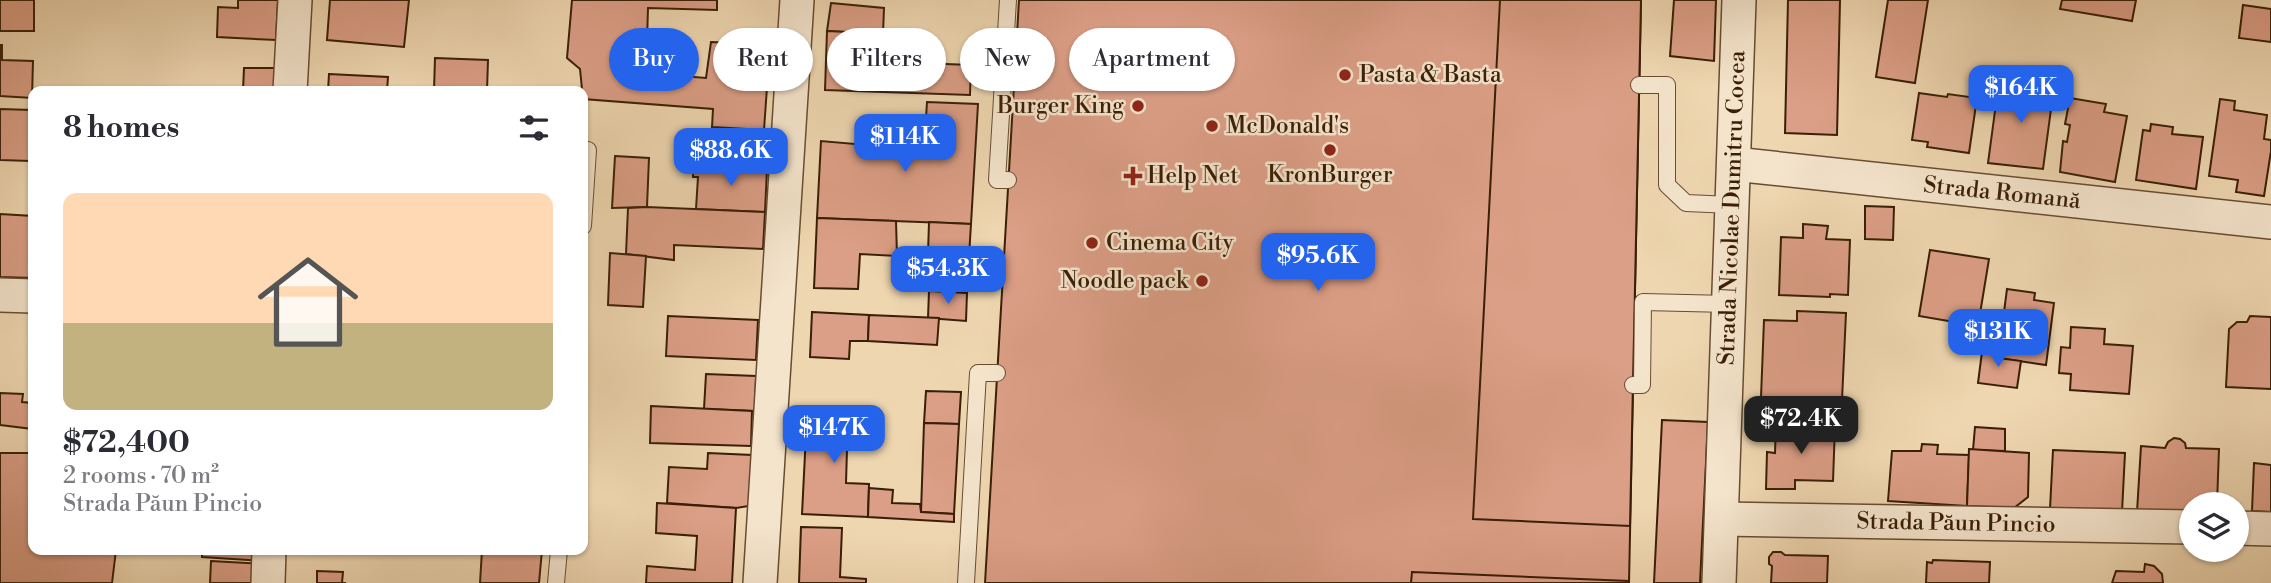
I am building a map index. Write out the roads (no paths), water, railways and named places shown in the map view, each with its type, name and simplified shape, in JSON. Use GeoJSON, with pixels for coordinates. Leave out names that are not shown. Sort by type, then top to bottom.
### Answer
{"type":"FeatureCollection","features":[{"type":"Feature","properties":{"kind":"street"},"geometry":{"type":"LineString","coordinates":[[290,86],[295,0]]}},
{"type":"Feature","properties":{"kind":"street"},"geometry":{"type":"LineString","coordinates":[[760,583],[797,0]]}},
{"type":"Feature","properties":{"kind":"street","name":"Strada Nicolae Dumitru Cocea"},"geometry":{"type":"LineString","coordinates":[[1719,583],[1739,0]]}},
{"type":"Feature","properties":{"kind":"street","name":"Strada Romană"},"geometry":{"type":"LineString","coordinates":[[1734,164],[2271,222]]}},
{"type":"Feature","properties":{"kind":"street"},"geometry":{"type":"LineString","coordinates":[[0,295],[28,296]]}},
{"type":"Feature","properties":{"kind":"street","name":"Strada Păun Pincio"},"geometry":{"type":"LineString","coordinates":[[1722,519],[2179,527]]}},
{"type":"Feature","properties":{"kind":"street"},"geometry":{"type":"LineString","coordinates":[[2249,528],[2271,528]]}},
{"type":"Feature","properties":{"kind":"street"},"geometry":{"type":"LineString","coordinates":[[268,583],[269,555]]}},
{"type":"Feature","properties":{"kind":"lane"},"geometry":{"type":"LineString","coordinates":[[1008,0],[997,180],[1008,180]]}},
{"type":"Feature","properties":{"kind":"lane"},"geometry":{"type":"LineString","coordinates":[[1639,85],[1667,85],[1667,185],[1686,203],[1732,205]]}},
{"type":"Feature","properties":{"kind":"lane"},"geometry":{"type":"LineString","coordinates":[[1633,385],[1642,385],[1643,302],[1729,304]]}},
{"type":"Feature","properties":{"kind":"lane"},"geometry":{"type":"LineString","coordinates":[[966,583],[978,373],[997,373]]}},
{"type":"Feature","properties":{"kind":"lane"},"geometry":{"type":"LineString","coordinates":[[556,583],[559,555]]}},
{"type":"Feature","properties":{"kind":"place","name":"Pasta & Basta"},"geometry":{"type":"Point","coordinates":[1345,75]}},
{"type":"Feature","properties":{"kind":"place","name":"Burger King"},"geometry":{"type":"Point","coordinates":[1138,106]}},
{"type":"Feature","properties":{"kind":"place","name":"McDonald's"},"geometry":{"type":"Point","coordinates":[1212,126]}},
{"type":"Feature","properties":{"kind":"place","name":"KronBurger"},"geometry":{"type":"Point","coordinates":[1330,150]}},
{"type":"Feature","properties":{"kind":"place","name":"Help Net"},"geometry":{"type":"Point","coordinates":[1133,176]}},
{"type":"Feature","properties":{"kind":"place","name":"Cinema City"},"geometry":{"type":"Point","coordinates":[1092,243]}},
{"type":"Feature","properties":{"kind":"place","name":"Noodle pack"},"geometry":{"type":"Point","coordinates":[1202,281]}}]}
